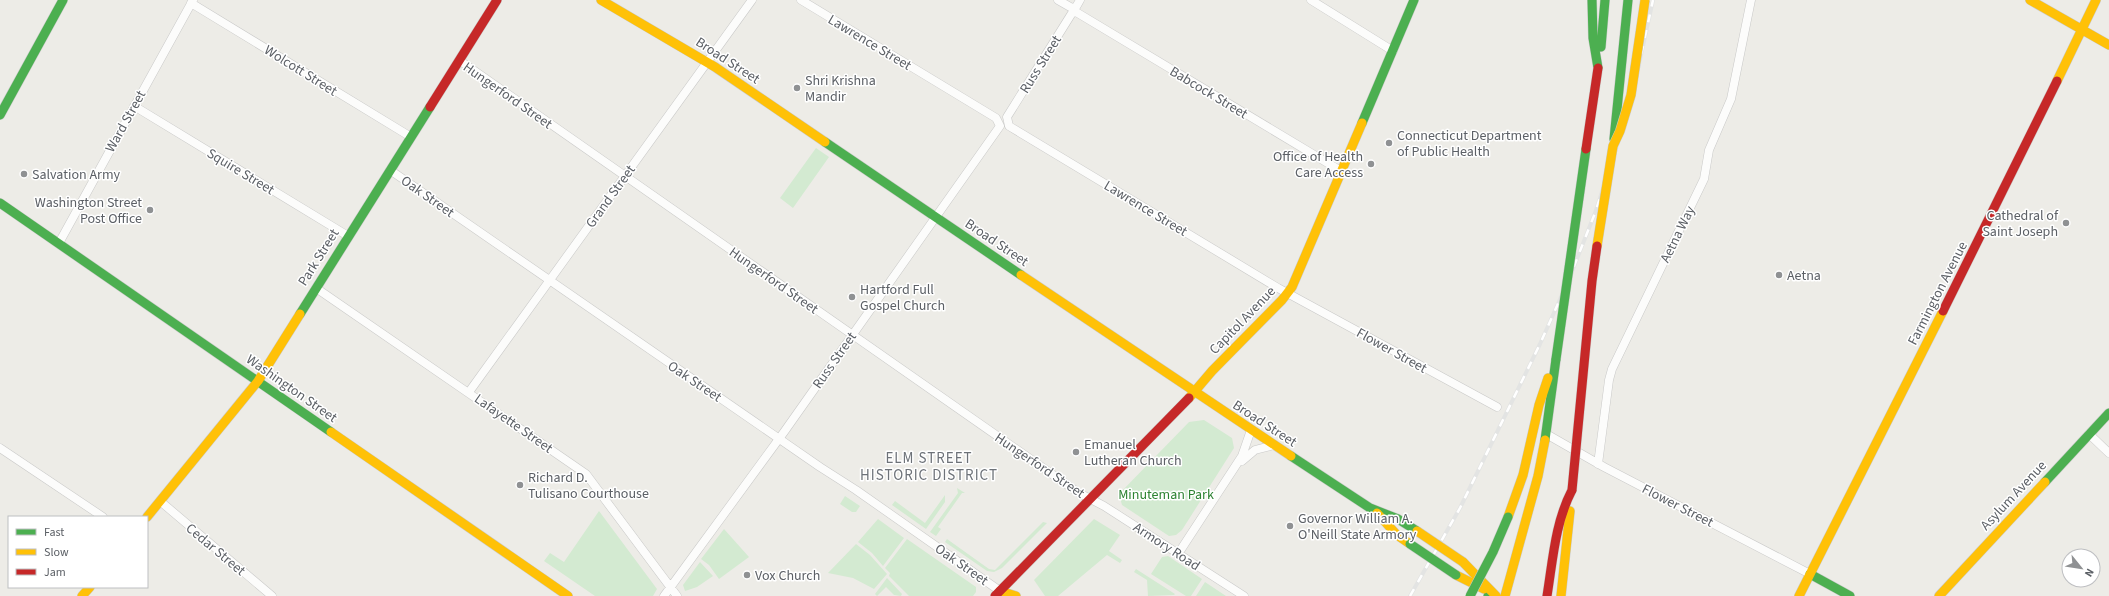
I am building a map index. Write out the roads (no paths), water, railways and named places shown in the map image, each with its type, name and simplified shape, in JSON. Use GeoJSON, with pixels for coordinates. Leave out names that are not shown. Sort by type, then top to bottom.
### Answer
{"type":"FeatureCollection","features":[{"type":"Feature","properties":{"kind":"main road"},"geometry":{"type":"LineString","coordinates":[[0,115],[63,0]]}},
{"type":"Feature","properties":{"kind":"main road","name":"Park Street"},"geometry":{"type":"LineString","coordinates":[[148,516],[258,381],[497,0]]}},
{"type":"Feature","properties":{"kind":"main road","name":"Broad Street"},"geometry":{"type":"LineString","coordinates":[[601,0],[707,62],[1193,392],[1375,511],[1398,535],[1410,544],[1456,575],[1491,595]]}},
{"type":"Feature","properties":{"kind":"main road","name":"Capitol Avenue"},"geometry":{"type":"LineString","coordinates":[[998,594],[1292,287],[1414,0]]}},
{"type":"Feature","properties":{"kind":"main road"},"geometry":{"type":"LineString","coordinates":[[1592,0],[1593,38],[1598,68]]}},
{"type":"Feature","properties":{"kind":"main road"},"geometry":{"type":"LineString","coordinates":[[1505,596],[1538,476],[1598,68],[1605,0]]}},
{"type":"Feature","properties":{"kind":"main road"},"geometry":{"type":"LineString","coordinates":[[1561,596],[1592,281],[1613,146],[1628,0]]}},
{"type":"Feature","properties":{"kind":"main road"},"geometry":{"type":"LineString","coordinates":[[1613,146],[1626,116],[1644,0]]}},
{"type":"Feature","properties":{"kind":"main road"},"geometry":{"type":"LineString","coordinates":[[2030,0],[2109,45]]}},
{"type":"Feature","properties":{"kind":"main road","name":"Farmington Avenue"},"geometry":{"type":"LineString","coordinates":[[1799,596],[1992,215],[2096,0]]}},
{"type":"Feature","properties":{"kind":"main road","name":"Washington Street"},"geometry":{"type":"LineString","coordinates":[[0,203],[568,596]]}},
{"type":"Feature","properties":{"kind":"main road"},"geometry":{"type":"LineString","coordinates":[[1470,596],[1493,552],[1510,511],[1526,463],[1542,392],[1556,359]]}},
{"type":"Feature","properties":{"kind":"main road","name":"Asylum Avenue"},"geometry":{"type":"LineString","coordinates":[[1939,596],[2109,413]]}},
{"type":"Feature","properties":{"kind":"main road"},"geometry":{"type":"LineString","coordinates":[[1547,596],[1558,526],[1566,502],[1572,490]]}},
{"type":"Feature","properties":{"kind":"main road","name":"Broad Street"},"geometry":{"type":"LineString","coordinates":[[1375,511],[1398,519],[1464,562],[1491,595]]}},
{"type":"Feature","properties":{"kind":"main road"},"geometry":{"type":"LineString","coordinates":[[1810,574],[1850,596]]}},
{"type":"Feature","properties":{"kind":"main road"},"geometry":{"type":"LineString","coordinates":[[998,594],[1016,596]]}},
{"type":"Feature","properties":{"kind":"street","name":"Grand Street"},"geometry":{"type":"LineString","coordinates":[[469,392],[752,0]]}},
{"type":"Feature","properties":{"kind":"street","name":"Lawrence Street"},"geometry":{"type":"LineString","coordinates":[[801,0],[996,118],[1000,122]]}},
{"type":"Feature","properties":{"kind":"street","name":"Babcock Street"},"geometry":{"type":"LineString","coordinates":[[1058,0],[1070,8],[1078,6],[1341,171]]}},
{"type":"Feature","properties":{"kind":"street"},"geometry":{"type":"LineString","coordinates":[[1310,0],[1392,51]]}},
{"type":"Feature","properties":{"kind":"street","name":"Aetna Way"},"geometry":{"type":"LineString","coordinates":[[1598,464],[1610,376],[1704,179],[1709,150],[1730,99],[1751,0]]}},
{"type":"Feature","properties":{"kind":"street","name":"Ward Street"},"geometry":{"type":"LineString","coordinates":[[59,243],[192,1]]}},
{"type":"Feature","properties":{"kind":"street","name":"Wolcott Street"},"geometry":{"type":"LineString","coordinates":[[192,1],[411,137]]}},
{"type":"Feature","properties":{"kind":"street","name":"Russ Street"},"geometry":{"type":"LineString","coordinates":[[1008,121],[1007,117],[1078,6]]}},
{"type":"Feature","properties":{"kind":"street","name":"Hungerford Street"},"geometry":{"type":"LineString","coordinates":[[459,60],[1089,499]]}},
{"type":"Feature","properties":{"kind":"street","name":"Squire Street"},"geometry":{"type":"LineString","coordinates":[[134,106],[348,236]]}},
{"type":"Feature","properties":{"kind":"street","name":"Lawrence Street"},"geometry":{"type":"LineString","coordinates":[[1008,121],[1009,126],[1287,293]]}},
{"type":"Feature","properties":{"kind":"street","name":"Russ Street"},"geometry":{"type":"LineString","coordinates":[[664,596],[853,335],[1000,126],[1000,122]]}},
{"type":"Feature","properties":{"kind":"street","name":"Oak Street"},"geometry":{"type":"LineString","coordinates":[[390,170],[820,468],[856,490],[998,594]]}},
{"type":"Feature","properties":{"kind":"street","name":"Lafayette Street"},"geometry":{"type":"LineString","coordinates":[[316,288],[586,474],[677,596]]}},
{"type":"Feature","properties":{"kind":"street","name":"Flower Street"},"geometry":{"type":"LineString","coordinates":[[1287,293],[1497,407]]}},
{"type":"Feature","properties":{"kind":"street"},"geometry":{"type":"LineString","coordinates":[[1178,554],[1235,467],[1244,450],[1251,430]]}},
{"type":"Feature","properties":{"kind":"street"},"geometry":{"type":"LineString","coordinates":[[2089,434],[2109,452]]}},
{"type":"Feature","properties":{"kind":"street","name":"Flower Street"},"geometry":{"type":"LineString","coordinates":[[1548,435],[1598,464],[1810,574]]}},
{"type":"Feature","properties":{"kind":"street"},"geometry":{"type":"LineString","coordinates":[[1235,467],[1254,450],[1274,445]]}},
{"type":"Feature","properties":{"kind":"street"},"geometry":{"type":"LineString","coordinates":[[0,448],[102,516]]}},
{"type":"Feature","properties":{"kind":"street","name":"Armory Road"},"geometry":{"type":"LineString","coordinates":[[1089,499],[1108,508],[1244,596]]}},
{"type":"Feature","properties":{"kind":"street","name":"Cedar Street"},"geometry":{"type":"LineString","coordinates":[[160,501],[272,596]]}},
{"type":"Feature","properties":{"kind":"railway"},"geometry":{"type":"LineString","coordinates":[[1410,596],[1460,508],[1540,344],[1569,279],[1595,213],[1617,146],[1636,78],[1653,0]]}},
{"type":"Feature","properties":{"kind":"place","name":"Shri Krishna Mandir"},"geometry":{"type":"Point","coordinates":[797,88]}},
{"type":"Feature","properties":{"kind":"place","name":"Connecticut Department of Public Health"},"geometry":{"type":"Point","coordinates":[1389,143]}},
{"type":"Feature","properties":{"kind":"place","name":"Office of Health Care Access"},"geometry":{"type":"Point","coordinates":[1371,164]}},
{"type":"Feature","properties":{"kind":"place","name":"Salvation Army"},"geometry":{"type":"Point","coordinates":[24,174]}},
{"type":"Feature","properties":{"kind":"place","name":"Washington Street Post Office"},"geometry":{"type":"Point","coordinates":[150,210]}},
{"type":"Feature","properties":{"kind":"place","name":"Cathedral of Saint Joseph"},"geometry":{"type":"Point","coordinates":[2066,223]}},
{"type":"Feature","properties":{"kind":"place","name":"Aetna"},"geometry":{"type":"Point","coordinates":[1779,275]}},
{"type":"Feature","properties":{"kind":"place","name":"Hartford Full Gospel Church"},"geometry":{"type":"Point","coordinates":[852,297]}},
{"type":"Feature","properties":{"kind":"place","name":"Emanuel Lutheran Church"},"geometry":{"type":"Point","coordinates":[1076,452]}},
{"type":"Feature","properties":{"kind":"place","name":"Richard D. Tulisano Courthouse"},"geometry":{"type":"Point","coordinates":[520,485]}},
{"type":"Feature","properties":{"kind":"place","name":"Governor William A. O'Neill State Armory"},"geometry":{"type":"Point","coordinates":[1290,526]}},
{"type":"Feature","properties":{"kind":"place","name":"Vox Church"},"geometry":{"type":"Point","coordinates":[747,575]}},
{"type":"Feature","properties":{"kind":"district","name":"ELM STREET HISTORIC DISTRICT"},"geometry":{"type":"Point","coordinates":[929,466]}},
{"type":"Feature","properties":{"kind":"park label","name":"Minuteman Park"},"geometry":{"type":"Point","coordinates":[1166,494]}}]}
